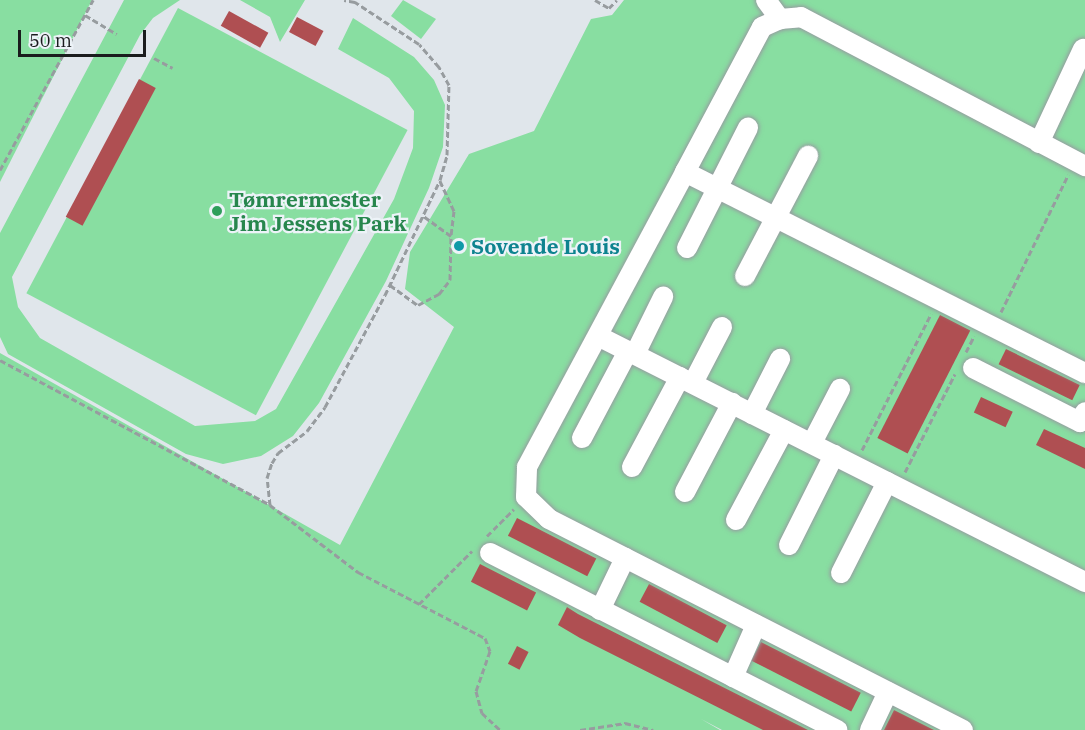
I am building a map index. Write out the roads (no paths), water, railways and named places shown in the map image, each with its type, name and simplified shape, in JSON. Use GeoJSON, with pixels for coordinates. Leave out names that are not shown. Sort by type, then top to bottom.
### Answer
{"type":"FeatureCollection","features":[{"type":"Feature","properties":{"kind":"lane"},"geometry":{"type":"LineString","coordinates":[[766,0],[780,19]]}},
{"type":"Feature","properties":{"kind":"lane"},"geometry":{"type":"LineString","coordinates":[[963,730],[549,519],[526,497],[527,467],[685,172],[745,53],[762,27],[780,19],[801,17],[1080,163]]}},
{"type":"Feature","properties":{"kind":"lane"},"geometry":{"type":"LineString","coordinates":[[1039,143],[1083,50]]}},
{"type":"Feature","properties":{"kind":"lane"},"geometry":{"type":"LineString","coordinates":[[687,248],[748,128]]}},
{"type":"Feature","properties":{"kind":"lane"},"geometry":{"type":"LineString","coordinates":[[745,276],[808,156]]}},
{"type":"Feature","properties":{"kind":"lane"},"geometry":{"type":"LineString","coordinates":[[685,172],[1085,373]]}},
{"type":"Feature","properties":{"kind":"lane"},"geometry":{"type":"LineString","coordinates":[[582,438],[663,297]]}},
{"type":"Feature","properties":{"kind":"lane"},"geometry":{"type":"LineString","coordinates":[[632,467],[722,327]]}},
{"type":"Feature","properties":{"kind":"lane"},"geometry":{"type":"LineString","coordinates":[[598,336],[1085,582]]}},
{"type":"Feature","properties":{"kind":"lane"},"geometry":{"type":"LineString","coordinates":[[753,414],[780,359]]}},
{"type":"Feature","properties":{"kind":"lane"},"geometry":{"type":"LineString","coordinates":[[973,368],[1083,420]]}},
{"type":"Feature","properties":{"kind":"lane"},"geometry":{"type":"LineString","coordinates":[[812,443],[840,389]]}},
{"type":"Feature","properties":{"kind":"lane"},"geometry":{"type":"LineString","coordinates":[[685,492],[732,403]]}},
{"type":"Feature","properties":{"kind":"lane"},"geometry":{"type":"LineString","coordinates":[[736,520],[784,430]]}},
{"type":"Feature","properties":{"kind":"lane"},"geometry":{"type":"LineString","coordinates":[[789,545],[834,455]]}},
{"type":"Feature","properties":{"kind":"lane"},"geometry":{"type":"LineString","coordinates":[[841,573],[892,485]]}},
{"type":"Feature","properties":{"kind":"lane"},"geometry":{"type":"LineString","coordinates":[[490,553],[837,730]]}},
{"type":"Feature","properties":{"kind":"lane"},"geometry":{"type":"LineString","coordinates":[[600,610],[625,558]]}},
{"type":"Feature","properties":{"kind":"lane"},"geometry":{"type":"LineString","coordinates":[[733,677],[756,625]]}},
{"type":"Feature","properties":{"kind":"lane"},"geometry":{"type":"LineString","coordinates":[[870,730],[888,692]]}},
{"type":"Feature","properties":{"kind":"place","name":"Tømrermester Jim Jessens Park"},"geometry":{"type":"Point","coordinates":[217,211]}},
{"type":"Feature","properties":{"kind":"place","name":"Sovende Louis"},"geometry":{"type":"Point","coordinates":[459,246]}}]}
